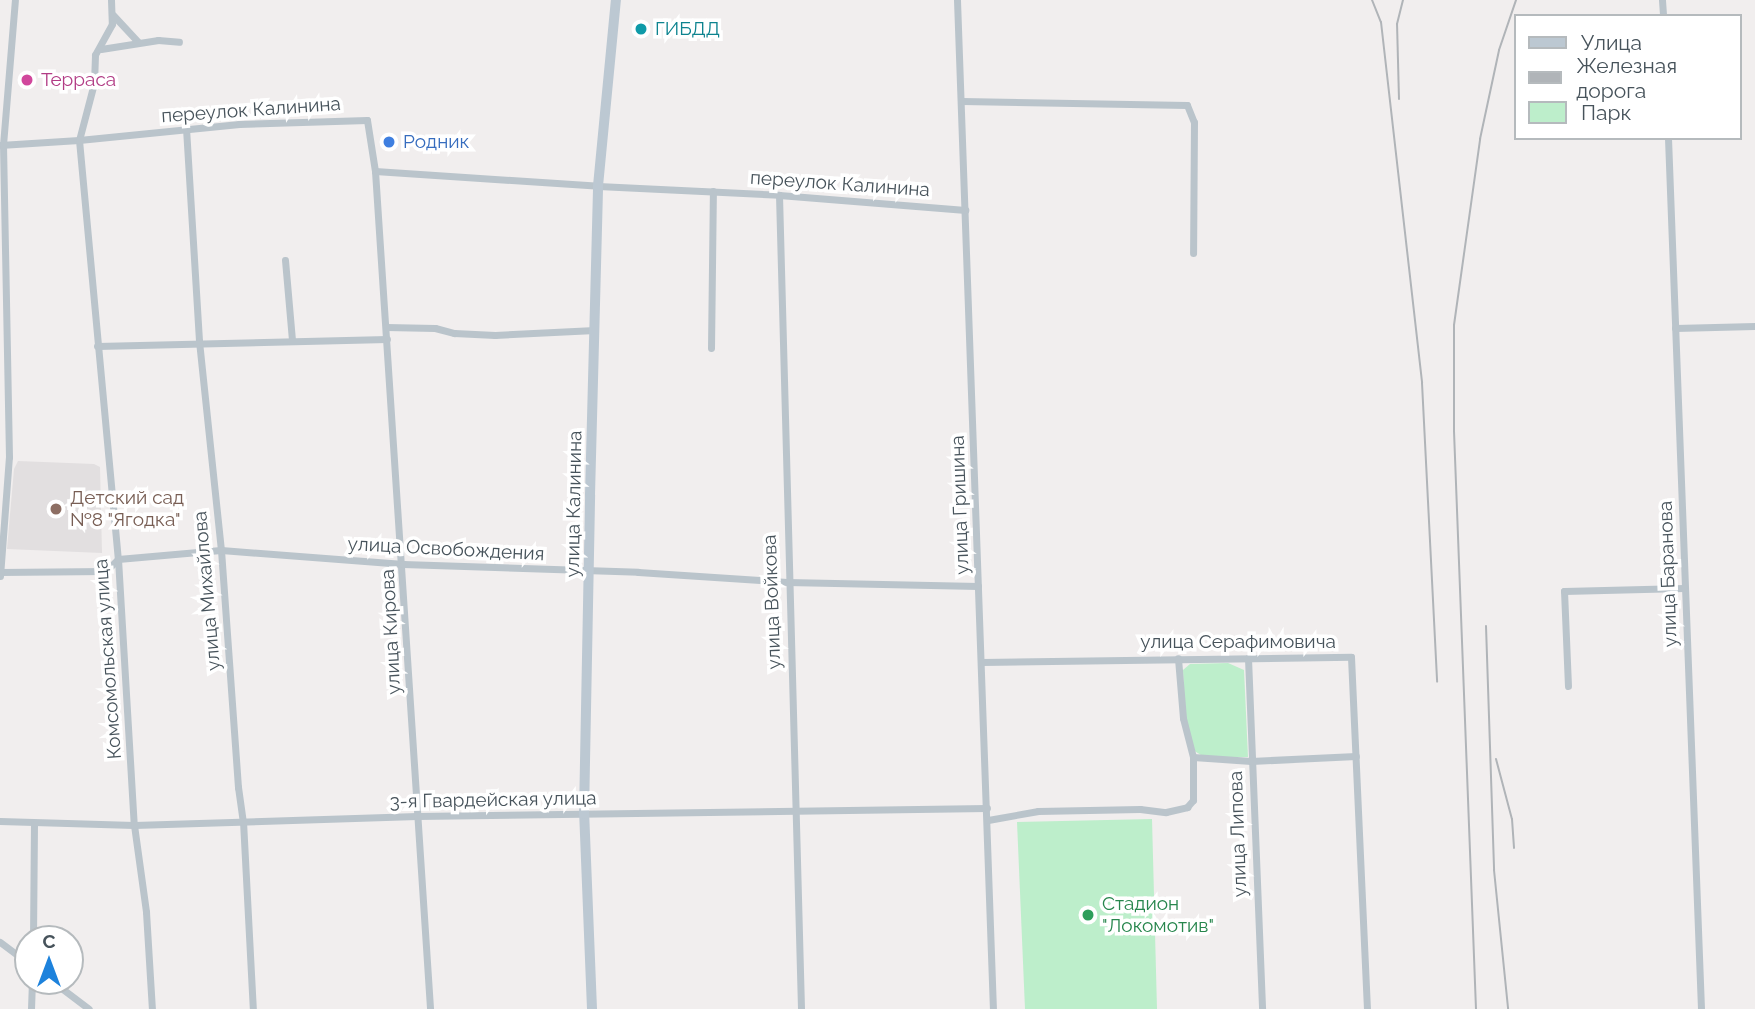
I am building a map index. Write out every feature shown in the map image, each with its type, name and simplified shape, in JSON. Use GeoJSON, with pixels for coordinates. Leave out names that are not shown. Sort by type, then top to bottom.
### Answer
{"type":"FeatureCollection","features":[{"type":"Feature","properties":{"kind":"street"},"geometry":{"type":"LineString","coordinates":[[0,574],[9,457],[1,145],[15,0]]}},
{"type":"Feature","properties":{"kind":"street"},"geometry":{"type":"LineString","coordinates":[[111,0],[113,15],[138,42]]}},
{"type":"Feature","properties":{"kind":"street","name":"улица Калинина"},"geometry":{"type":"LineString","coordinates":[[592,1009],[584,814],[598,186],[616,0]]}},
{"type":"Feature","properties":{"kind":"street","name":"улица Гришина"},"geometry":{"type":"LineString","coordinates":[[957,0],[993,1009]]}},
{"type":"Feature","properties":{"kind":"street","name":"Комсомольская улица"},"geometry":{"type":"LineString","coordinates":[[113,15],[108,35],[93,64],[94,83],[79,140],[118,559],[134,825],[146,912],[152,1009]]}},
{"type":"Feature","properties":{"kind":"street"},"geometry":{"type":"LineString","coordinates":[[98,50],[107,46],[138,42],[179,42]]}},
{"type":"Feature","properties":{"kind":"street"},"geometry":{"type":"LineString","coordinates":[[962,101],[1187,105],[1194,122],[1193,253]]}},
{"type":"Feature","properties":{"kind":"street","name":"переулок Калинина"},"geometry":{"type":"LineString","coordinates":[[1,145],[79,140],[186,128],[368,120],[375,170],[598,186],[779,195],[965,210]]}},
{"type":"Feature","properties":{"kind":"street","name":"улица Михайлова"},"geometry":{"type":"LineString","coordinates":[[186,128],[199,341],[221,550],[232,717],[243,821],[253,1009]]}},
{"type":"Feature","properties":{"kind":"street","name":"улица Баранова"},"geometry":{"type":"LineString","coordinates":[[1668,140],[1700,1009]]}},
{"type":"Feature","properties":{"kind":"street","name":"улица Кирова"},"geometry":{"type":"LineString","coordinates":[[375,170],[430,1009]]}},
{"type":"Feature","properties":{"kind":"street"},"geometry":{"type":"LineString","coordinates":[[711,348],[713,191]]}},
{"type":"Feature","properties":{"kind":"street","name":"улица Войкова"},"geometry":{"type":"LineString","coordinates":[[779,195],[787,582],[801,1009]]}},
{"type":"Feature","properties":{"kind":"street"},"geometry":{"type":"LineString","coordinates":[[285,260],[292,340]]}},
{"type":"Feature","properties":{"kind":"street"},"geometry":{"type":"LineString","coordinates":[[1675,328],[1755,326]]}},
{"type":"Feature","properties":{"kind":"street"},"geometry":{"type":"LineString","coordinates":[[386,327],[435,328],[495,335],[595,330]]}},
{"type":"Feature","properties":{"kind":"street"},"geometry":{"type":"LineString","coordinates":[[97,346],[199,341],[387,339]]}},
{"type":"Feature","properties":{"kind":"street","name":"улица Освобождения"},"geometry":{"type":"LineString","coordinates":[[0,574],[106,571],[118,559],[221,550],[402,564],[638,572],[787,582],[978,586]]}},
{"type":"Feature","properties":{"kind":"street"},"geometry":{"type":"LineString","coordinates":[[1568,686],[1564,591],[1684,588]]}},
{"type":"Feature","properties":{"kind":"street","name":"улица Серафимовича"},"geometry":{"type":"LineString","coordinates":[[982,662],[1352,657],[1367,1009]]}},
{"type":"Feature","properties":{"kind":"street"},"geometry":{"type":"LineString","coordinates":[[988,820],[1038,811],[1176,811],[1193,800],[1192,757],[1183,718],[1178,658]]}},
{"type":"Feature","properties":{"kind":"street","name":"улица Липова"},"geometry":{"type":"LineString","coordinates":[[1248,658],[1262,1009]]}},
{"type":"Feature","properties":{"kind":"street"},"geometry":{"type":"LineString","coordinates":[[1192,757],[1251,761],[1356,756]]}},
{"type":"Feature","properties":{"kind":"street","name":"3-я Гвардейская улица"},"geometry":{"type":"LineString","coordinates":[[0,821],[134,825],[417,816],[987,808]]}},
{"type":"Feature","properties":{"kind":"street"},"geometry":{"type":"LineString","coordinates":[[33,925],[34,824]]}},
{"type":"Feature","properties":{"kind":"street"},"geometry":{"type":"LineString","coordinates":[[70,995],[89,1009]]}},
{"type":"Feature","properties":{"kind":"shaded area"},"geometry":{"type":"Polygon","coordinates":[[[18,461],[94,464],[100,467],[102,553],[7,549],[14,469],[18,461]]]}},
{"type":"Feature","properties":{"kind":"green space"},"geometry":{"type":"Polygon","coordinates":[[[1228,663],[1244,670],[1248,757],[1204,757],[1193,750],[1185,717],[1183,670],[1190,664],[1228,663]]]}},
{"type":"Feature","properties":{"kind":"green space","name":"Стадион \"Локомотив\""},"geometry":{"type":"Polygon","coordinates":[[[1152,819],[1157,1009],[1025,1009],[1017,822],[1152,819]]]}},
{"type":"Feature","properties":{"kind":"railway"},"geometry":{"type":"LineString","coordinates":[[1372,0],[1381,22],[1422,383],[1437,682]]}},
{"type":"Feature","properties":{"kind":"railway"},"geometry":{"type":"LineString","coordinates":[[1399,99],[1397,24],[1403,0]]}},
{"type":"Feature","properties":{"kind":"railway"},"geometry":{"type":"LineString","coordinates":[[1476,1009],[1454,430],[1454,325],[1480,139],[1499,50],[1516,0]]}},
{"type":"Feature","properties":{"kind":"railway"},"geometry":{"type":"LineString","coordinates":[[1486,626],[1494,870],[1508,1009]]}},
{"type":"Feature","properties":{"kind":"railway"},"geometry":{"type":"LineString","coordinates":[[1496,759],[1512,819],[1514,848]]}},
{"type":"Feature","properties":{"kind":"place","name":"ГИБДД"},"geometry":{"type":"Point","coordinates":[641,29]}},
{"type":"Feature","properties":{"kind":"place","name":"Терраса"},"geometry":{"type":"Point","coordinates":[27,80]}},
{"type":"Feature","properties":{"kind":"place","name":"Родник"},"geometry":{"type":"Point","coordinates":[389,142]}},
{"type":"Feature","properties":{"kind":"place","name":"Детский сад №8 \"Ягодка\""},"geometry":{"type":"Point","coordinates":[56,509]}},
{"type":"Feature","properties":{"kind":"place","name":"Стадион \"Локомотив\""},"geometry":{"type":"Point","coordinates":[1088,915]}}]}
